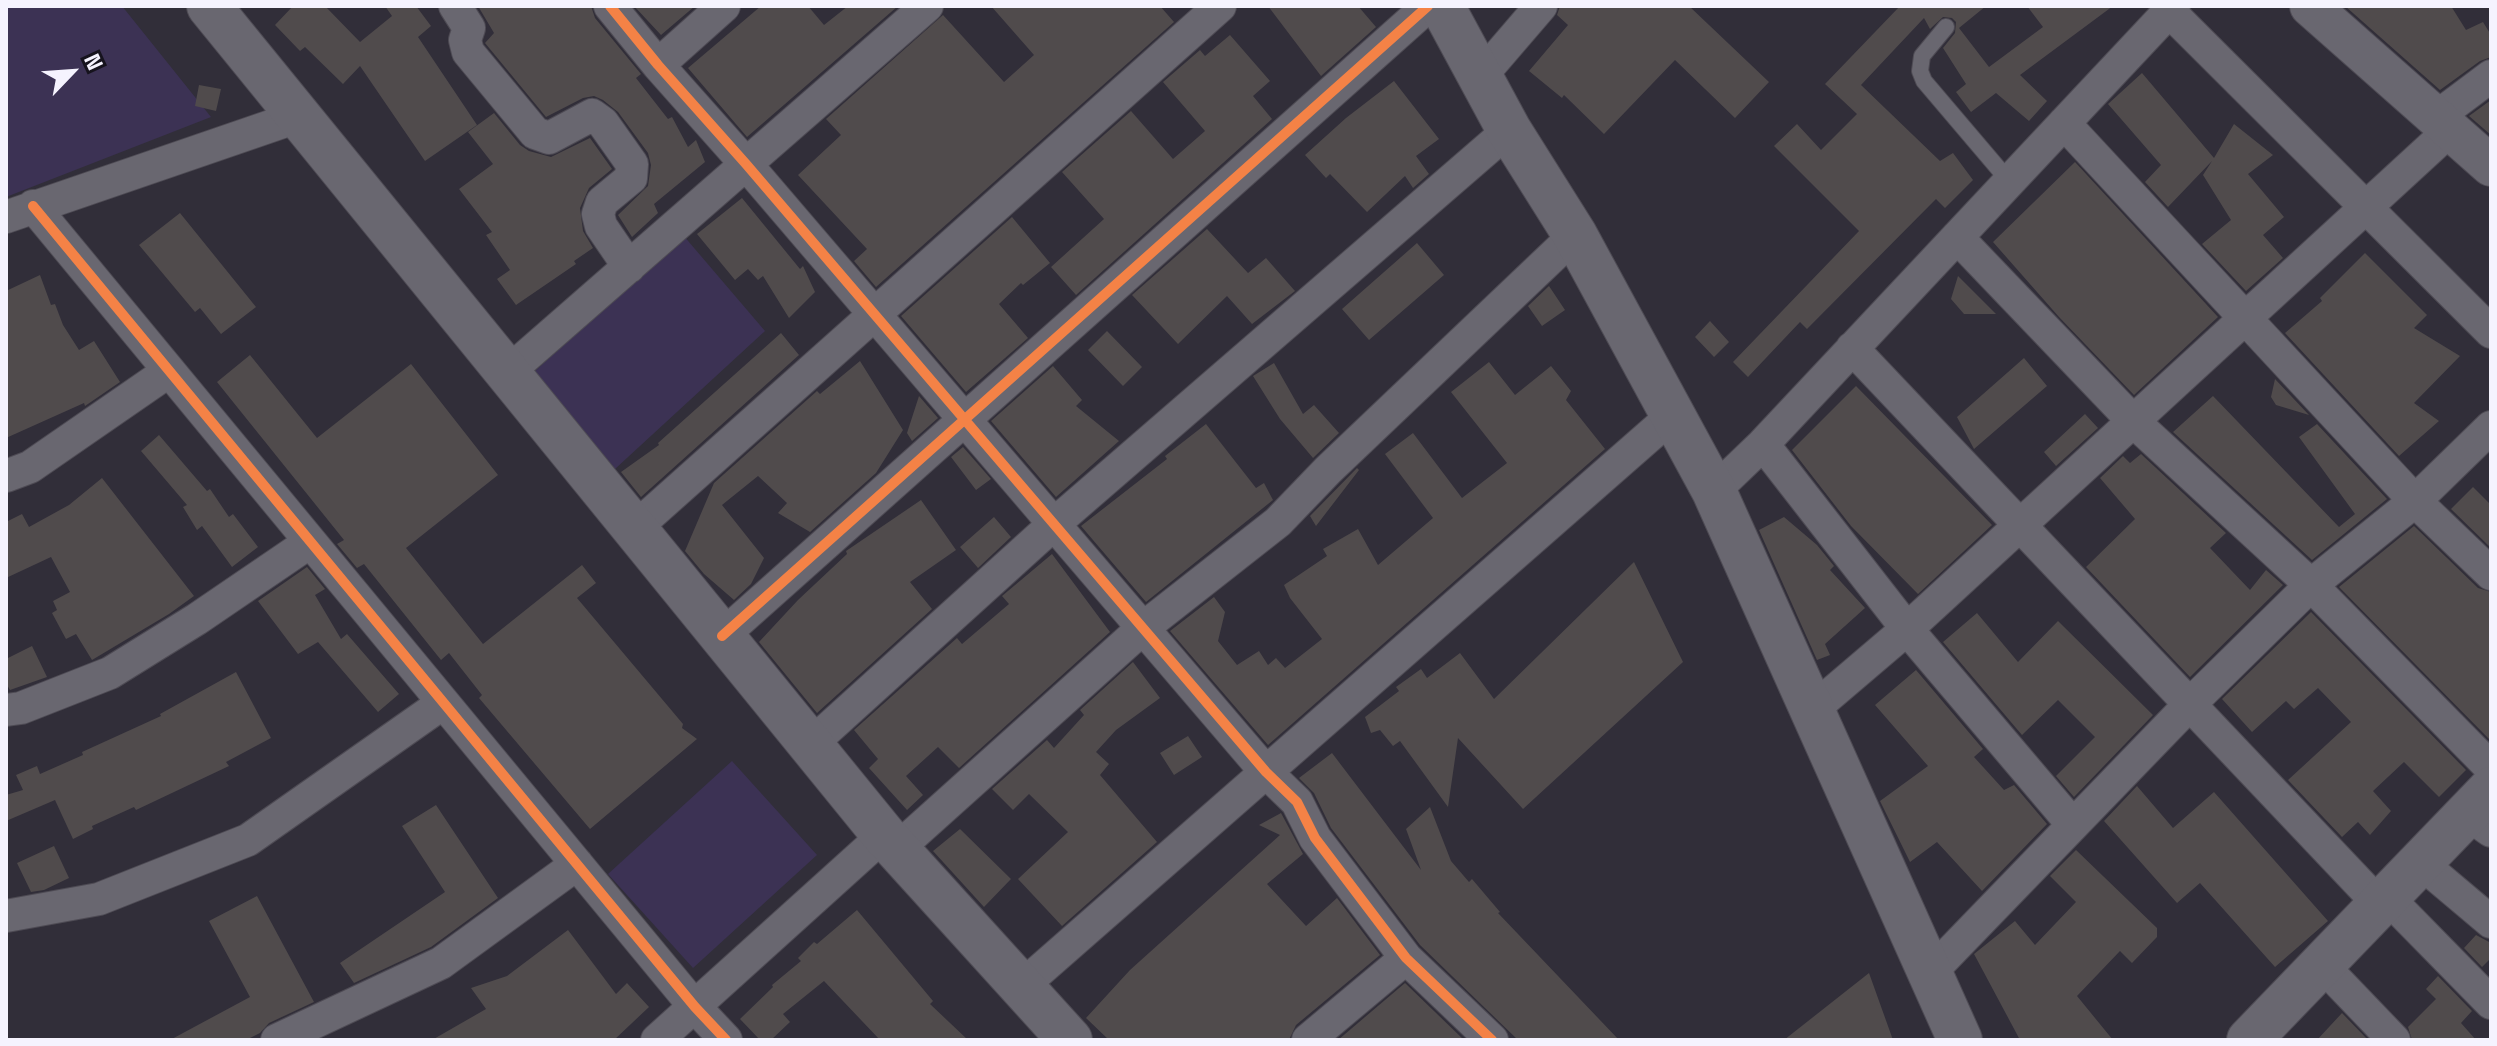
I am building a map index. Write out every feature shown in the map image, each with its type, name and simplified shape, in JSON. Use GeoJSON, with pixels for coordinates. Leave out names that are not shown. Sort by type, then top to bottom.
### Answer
{"type":"FeatureCollection","features":[{"type":"Feature","properties":{"kind":"main road"},"geometry":{"type":"LineString","coordinates":[[209,6],[890,842],[1070,1040]]}},
{"type":"Feature","properties":{"kind":"main road"},"geometry":{"type":"LineString","coordinates":[[1442,6],[1509,130],[1575,235],[1714,491],[1960,1040]]}},
{"type":"Feature","properties":{"kind":"main road"},"geometry":{"type":"LineString","coordinates":[[2249,1040],[2421,863],[2483,812]]}},
{"type":"Feature","properties":{"kind":"street"},"geometry":{"type":"LineString","coordinates":[[455,6],[469,28],[465,40],[468,52],[535,133],[549,138],[592,115],[603,123],[632,164],[631,178],[602,202],[598,214],[601,226],[629,267]]}},
{"type":"Feature","properties":{"kind":"street"},"geometry":{"type":"LineString","coordinates":[[610,6],[1266,772],[1297,802],[1315,838],[1406,958],[1492,1040]]}},
{"type":"Feature","properties":{"kind":"street"},"geometry":{"type":"LineString","coordinates":[[658,65],[724,6]]}},
{"type":"Feature","properties":{"kind":"street"},"geometry":{"type":"LineString","coordinates":[[508,372],[927,6]]}},
{"type":"Feature","properties":{"kind":"street"},"geometry":{"type":"LineString","coordinates":[[635,528],[1220,6]]}},
{"type":"Feature","properties":{"kind":"street"},"geometry":{"type":"LineString","coordinates":[[722,636],[1428,6]]}},
{"type":"Feature","properties":{"kind":"street"},"geometry":{"type":"LineString","coordinates":[[1480,77],[1541,6]]}},
{"type":"Feature","properties":{"kind":"street"},"geometry":{"type":"LineString","coordinates":[[1714,491],[1763,444],[2171,9],[2491,332]]}},
{"type":"Feature","properties":{"kind":"street"},"geometry":{"type":"LineString","coordinates":[[2320,9],[2491,166]]}},
{"type":"Feature","properties":{"kind":"street"},"geometry":{"type":"LineString","coordinates":[[1812,710],[1907,629],[2366,208],[2491,76]]}},
{"type":"Feature","properties":{"kind":"street"},"geometry":{"type":"LineString","coordinates":[[300,116],[20,211],[169,371],[695,1007],[726,1040]]}},
{"type":"Feature","properties":{"kind":"street"},"geometry":{"type":"LineString","coordinates":[[2064,123],[2415,501],[2491,574]]}},
{"type":"Feature","properties":{"kind":"street"},"geometry":{"type":"LineString","coordinates":[[810,745],[1054,524],[1509,130]]}},
{"type":"Feature","properties":{"kind":"street"},"geometry":{"type":"LineString","coordinates":[[657,1040],[1143,628],[1278,522],[1575,235]]}},
{"type":"Feature","properties":{"kind":"street"},"geometry":{"type":"LineString","coordinates":[[1957,237],[2133,421],[2311,585],[2491,768]]}},
{"type":"Feature","properties":{"kind":"street"},"geometry":{"type":"LineString","coordinates":[[1852,348],[2384,902],[2491,1003]]}},
{"type":"Feature","properties":{"kind":"street"},"geometry":{"type":"LineString","coordinates":[[6,476],[30,467],[169,371]]}},
{"type":"Feature","properties":{"kind":"street"},"geometry":{"type":"LineString","coordinates":[[1022,986],[1672,416]]}},
{"type":"Feature","properties":{"kind":"street"},"geometry":{"type":"LineString","coordinates":[[1930,973],[2191,703],[2311,585],[2415,501],[2491,427]]}},
{"type":"Feature","properties":{"kind":"street"},"geometry":{"type":"LineString","coordinates":[[1763,444],[1907,629],[2073,825]]}},
{"type":"Feature","properties":{"kind":"street"},"geometry":{"type":"LineString","coordinates":[[6,710],[21,708],[110,673],[197,619],[310,542]]}},
{"type":"Feature","properties":{"kind":"street"},"geometry":{"type":"LineString","coordinates":[[6,916],[99,899],[248,840],[443,703]]}},
{"type":"Feature","properties":{"kind":"street"},"geometry":{"type":"LineString","coordinates":[[2421,863],[2491,922]]}},
{"type":"Feature","properties":{"kind":"street"},"geometry":{"type":"LineString","coordinates":[[277,1040],[441,963],[577,864]]}},
{"type":"Feature","properties":{"kind":"street"},"geometry":{"type":"LineString","coordinates":[[1308,1040],[1406,958]]}},
{"type":"Feature","properties":{"kind":"street"},"geometry":{"type":"LineString","coordinates":[[2323,966],[2394,1040]]}},
{"type":"Feature","properties":{"kind":"lane"},"geometry":{"type":"LineString","coordinates":[[1946,27],[1922,56],[1920,71],[1924,81],[2009,181]]}},
{"type":"Feature","properties":{"kind":"shaded area"},"geometry":{"type":"Polygon","coordinates":[[[122,6],[211,117],[6,197],[6,7],[122,6]]]}},
{"type":"Feature","properties":{"kind":"shaded area"},"geometry":{"type":"Polygon","coordinates":[[[683,235],[765,331],[615,469],[534,372],[683,235]]]}},
{"type":"Feature","properties":{"kind":"shaded area"},"geometry":{"type":"Polygon","coordinates":[[[732,761],[817,855],[693,968],[608,874],[732,761]]]}},
{"type":"Feature","properties":{"kind":"building"},"geometry":{"type":"Polygon","coordinates":[[[293,6],[325,6],[360,42],[392,16],[385,6],[416,6],[431,26],[418,37],[477,125],[425,161],[360,66],[343,84],[305,47],[300,51],[275,25],[293,6]]]}},
{"type":"Feature","properties":{"kind":"building"},"geometry":{"type":"Polygon","coordinates":[[[478,6],[591,6],[595,18],[641,74],[636,78],[668,119],[672,117],[688,147],[696,140],[705,162],[654,204],[658,213],[632,237],[618,215],[648,186],[651,165],[648,153],[618,112],[594,96],[583,98],[546,117],[485,43],[494,33],[478,6]]]}},
{"type":"Feature","properties":{"kind":"building"},"geometry":{"type":"Polygon","coordinates":[[[634,6],[695,6],[661,35],[634,6]]]}},
{"type":"Feature","properties":{"kind":"building"},"geometry":{"type":"Polygon","coordinates":[[[761,6],[808,6],[824,25],[848,6],[898,6],[747,137],[688,68],[761,6]]]}},
{"type":"Feature","properties":{"kind":"building"},"geometry":{"type":"Polygon","coordinates":[[[991,6],[1160,6],[1174,22],[876,287],[854,261],[867,249],[798,175],[841,135],[826,119],[943,15],[1004,82],[1034,55],[991,6]]]}},
{"type":"Feature","properties":{"kind":"building"},"geometry":{"type":"Polygon","coordinates":[[[1268,6],[1358,6],[1376,27],[1321,76],[1268,6]]]}},
{"type":"Feature","properties":{"kind":"building"},"geometry":{"type":"Polygon","coordinates":[[[1560,6],[1689,6],[1769,82],[1735,118],[1675,60],[1604,134],[1564,95],[1562,98],[1529,71],[1568,25],[1557,15],[1560,6]]]}},
{"type":"Feature","properties":{"kind":"building"},"geometry":{"type":"Polygon","coordinates":[[[1900,6],[1986,6],[1959,28],[1989,67],[2043,27],[2027,6],[2113,6],[2020,75],[2047,101],[2029,121],[1996,93],[1971,112],[1956,92],[1966,84],[1943,48],[1955,33],[1956,22],[1943,17],[1930,29],[1924,18],[1861,85],[1940,161],[1953,153],[1973,180],[1945,208],[1936,199],[1807,329],[1800,322],[1748,377],[1733,362],[1859,231],[1774,146],[1797,124],[1821,150],[1857,114],[1825,84],[1900,6]]]}},
{"type":"Feature","properties":{"kind":"building"},"geometry":{"type":"Polygon","coordinates":[[[2345,6],[2451,6],[2466,30],[2483,22],[2491,35],[2491,57],[2480,61],[2440,90],[2345,6]]]}},
{"type":"Feature","properties":{"kind":"building"},"geometry":{"type":"Polygon","coordinates":[[[1230,35],[1270,81],[1253,96],[1272,119],[1076,295],[1051,267],[1104,219],[1062,172],[1131,111],[1173,159],[1205,131],[1163,82],[1200,50],[1205,56],[1230,35]]]}},
{"type":"Feature","properties":{"kind":"building"},"geometry":{"type":"Polygon","coordinates":[[[2142,73],[2214,158],[2234,124],[2273,155],[2248,174],[2284,217],[2263,235],[2283,258],[2246,291],[2202,244],[2231,220],[2203,175],[2212,161],[2168,207],[2145,182],[2161,165],[2108,104],[2142,73]]]}},
{"type":"Feature","properties":{"kind":"building"},"geometry":{"type":"Polygon","coordinates":[[[1394,81],[1439,139],[1416,156],[1429,174],[1413,188],[1405,176],[1367,212],[1330,174],[1326,178],[1305,155],[1394,81]]]}},
{"type":"Feature","properties":{"kind":"building"},"geometry":{"type":"Polygon","coordinates":[[[199,85],[221,89],[216,111],[195,106],[199,85]]]}},
{"type":"Feature","properties":{"kind":"building"},"geometry":{"type":"Polygon","coordinates":[[[2491,100],[2491,135],[2469,116],[2491,100]]]}},
{"type":"Feature","properties":{"kind":"building"},"geometry":{"type":"Polygon","coordinates":[[[494,113],[520,145],[529,151],[551,157],[590,138],[612,169],[589,188],[580,208],[583,231],[593,248],[574,261],[576,264],[516,305],[497,279],[510,270],[486,235],[492,232],[459,189],[493,164],[468,132],[494,113]]]}},
{"type":"Feature","properties":{"kind":"building"},"geometry":{"type":"Polygon","coordinates":[[[2075,162],[2218,317],[2134,395],[1993,242],[2075,162]]]}},
{"type":"Feature","properties":{"kind":"building"},"geometry":{"type":"Polygon","coordinates":[[[742,198],[800,269],[803,266],[815,292],[789,318],[763,276],[758,280],[748,269],[735,280],[697,234],[742,198]]]}},
{"type":"Feature","properties":{"kind":"building"},"geometry":{"type":"Polygon","coordinates":[[[180,213],[256,307],[221,334],[200,308],[195,312],[139,245],[180,213]]]}},
{"type":"Feature","properties":{"kind":"building"},"geometry":{"type":"Polygon","coordinates":[[[1012,217],[1050,263],[1023,285],[1021,283],[999,304],[1028,338],[966,392],[901,316],[1012,217]]]}},
{"type":"Feature","properties":{"kind":"building"},"geometry":{"type":"Polygon","coordinates":[[[1207,229],[1248,273],[1266,258],[1295,291],[1252,324],[1227,296],[1178,344],[1132,295],[1207,229]]]}},
{"type":"Feature","properties":{"kind":"building"},"geometry":{"type":"Polygon","coordinates":[[[1417,243],[1444,275],[1369,340],[1342,309],[1417,243]]]}},
{"type":"Feature","properties":{"kind":"building"},"geometry":{"type":"Polygon","coordinates":[[[2365,253],[2427,315],[2414,328],[2460,356],[2414,403],[2439,421],[2399,456],[2285,333],[2322,301],[2320,298],[2365,253]]]}},
{"type":"Feature","properties":{"kind":"building"},"geometry":{"type":"Polygon","coordinates":[[[40,275],[51,305],[55,304],[63,325],[79,350],[94,341],[120,382],[85,406],[84,403],[6,438],[6,291],[40,275]]]}},
{"type":"Feature","properties":{"kind":"building"},"geometry":{"type":"Polygon","coordinates":[[[1958,276],[1996,314],[1964,314],[1951,299],[1958,276]]]}},
{"type":"Feature","properties":{"kind":"building"},"geometry":{"type":"Polygon","coordinates":[[[1549,286],[1565,310],[1542,326],[1528,306],[1549,286]]]}},
{"type":"Feature","properties":{"kind":"building"},"geometry":{"type":"Polygon","coordinates":[[[1710,321],[1729,342],[1714,357],[1695,337],[1710,321]]]}},
{"type":"Feature","properties":{"kind":"building"},"geometry":{"type":"Polygon","coordinates":[[[1107,331],[1142,367],[1123,386],[1088,350],[1107,331]]]}},
{"type":"Feature","properties":{"kind":"building"},"geometry":{"type":"Polygon","coordinates":[[[781,333],[799,355],[641,497],[621,472],[659,445],[781,333]]]}},
{"type":"Feature","properties":{"kind":"building"},"geometry":{"type":"Polygon","coordinates":[[[250,355],[317,438],[411,364],[498,475],[406,548],[483,644],[582,565],[596,583],[577,598],[683,724],[682,728],[697,739],[590,829],[479,698],[482,695],[449,653],[441,660],[364,564],[357,568],[337,544],[344,540],[217,382],[250,355]]]}},
{"type":"Feature","properties":{"kind":"building"},"geometry":{"type":"Polygon","coordinates":[[[2024,358],[2047,386],[1974,449],[1957,417],[2024,358]]]}},
{"type":"Feature","properties":{"kind":"building"},"geometry":{"type":"Polygon","coordinates":[[[860,361],[903,430],[876,473],[810,532],[778,513],[787,503],[758,476],[722,505],[764,558],[751,584],[734,600],[704,574],[685,551],[714,483],[817,391],[820,394],[860,361]]]}},
{"type":"Feature","properties":{"kind":"building"},"geometry":{"type":"Polygon","coordinates":[[[1489,362],[1515,395],[1551,366],[1571,391],[1566,400],[1605,449],[1268,745],[1170,631],[1214,597],[1225,612],[1218,641],[1237,665],[1259,651],[1268,665],[1276,658],[1285,668],[1322,639],[1290,598],[1284,585],[1327,556],[1323,549],[1358,529],[1378,565],[1433,518],[1385,454],[1413,433],[1462,498],[1507,463],[1451,392],[1489,362]]]}},
{"type":"Feature","properties":{"kind":"building"},"geometry":{"type":"Polygon","coordinates":[[[1274,363],[1303,414],[1314,405],[1339,433],[1313,458],[1280,419],[1253,376],[1274,363]]]}},
{"type":"Feature","properties":{"kind":"building"},"geometry":{"type":"Polygon","coordinates":[[[1053,366],[1082,400],[1076,406],[1119,441],[1056,497],[991,421],[1053,366]]]}},
{"type":"Feature","properties":{"kind":"building"},"geometry":{"type":"Polygon","coordinates":[[[2275,379],[2309,415],[2276,405],[2271,397],[2275,379]]]}},
{"type":"Feature","properties":{"kind":"building"},"geometry":{"type":"Polygon","coordinates":[[[1856,386],[1992,525],[1918,594],[1851,526],[1792,450],[1856,386]]]}},
{"type":"Feature","properties":{"kind":"building"},"geometry":{"type":"Polygon","coordinates":[[[919,396],[938,418],[912,441],[907,433],[919,396]]]}},
{"type":"Feature","properties":{"kind":"building"},"geometry":{"type":"Polygon","coordinates":[[[2213,396],[2339,527],[2355,514],[2299,437],[2317,424],[2387,499],[2312,560],[2173,432],[2213,396]]]}},
{"type":"Feature","properties":{"kind":"building"},"geometry":{"type":"Polygon","coordinates":[[[2085,414],[2098,428],[2056,466],[2044,452],[2085,414]]]}},
{"type":"Feature","properties":{"kind":"building"},"geometry":{"type":"Polygon","coordinates":[[[1206,424],[1256,488],[1264,483],[1273,500],[1146,602],[1081,526],[1167,459],[1165,456],[1206,424]]]}},
{"type":"Feature","properties":{"kind":"building"},"geometry":{"type":"Polygon","coordinates":[[[159,435],[207,491],[210,489],[229,517],[233,514],[258,547],[232,567],[202,526],[197,530],[183,507],[187,505],[141,451],[159,435]]]}},
{"type":"Feature","properties":{"kind":"building"},"geometry":{"type":"Polygon","coordinates":[[[963,447],[991,479],[976,490],[951,457],[963,447]]]}},
{"type":"Feature","properties":{"kind":"building"},"geometry":{"type":"Polygon","coordinates":[[[2141,454],[2226,533],[2210,548],[2250,590],[2266,570],[2283,585],[2190,677],[2086,567],[2135,519],[2100,478],[2123,456],[2130,463],[2141,454]]]}},
{"type":"Feature","properties":{"kind":"building"},"geometry":{"type":"Polygon","coordinates":[[[1357,468],[1359,470],[1316,526],[1310,516],[1357,468]]]}},
{"type":"Feature","properties":{"kind":"building"},"geometry":{"type":"Polygon","coordinates":[[[102,478],[194,596],[92,660],[76,634],[66,639],[52,613],[57,610],[53,601],[70,592],[51,557],[6,578],[6,522],[22,514],[29,527],[69,505],[102,478]]]}},
{"type":"Feature","properties":{"kind":"building"},"geometry":{"type":"Polygon","coordinates":[[[2473,487],[2491,505],[2491,548],[2451,509],[2473,487]]]}},
{"type":"Feature","properties":{"kind":"building"},"geometry":{"type":"Polygon","coordinates":[[[921,500],[956,550],[910,582],[932,609],[817,713],[759,642],[847,554],[846,551],[921,500]]]}},
{"type":"Feature","properties":{"kind":"building"},"geometry":{"type":"Polygon","coordinates":[[[994,517],[1011,537],[978,568],[960,547],[994,517]]]}},
{"type":"Feature","properties":{"kind":"building"},"geometry":{"type":"Polygon","coordinates":[[[1784,517],[1817,545],[1834,566],[1830,570],[1865,608],[1825,644],[1830,655],[1817,660],[1759,530],[1784,517]]]}},
{"type":"Feature","properties":{"kind":"building"},"geometry":{"type":"Polygon","coordinates":[[[2414,526],[2478,588],[2491,592],[2491,741],[2339,587],[2414,526]]]}},
{"type":"Feature","properties":{"kind":"building"},"geometry":{"type":"Polygon","coordinates":[[[1052,554],[1110,632],[959,768],[938,747],[906,776],[923,795],[907,810],[869,768],[878,759],[854,730],[957,638],[962,644],[1009,604],[1002,596],[1052,554]]]}},
{"type":"Feature","properties":{"kind":"building"},"geometry":{"type":"Polygon","coordinates":[[[1634,562],[1683,662],[1523,809],[1458,738],[1448,807],[1400,741],[1393,746],[1380,730],[1371,733],[1365,717],[1399,691],[1396,687],[1421,669],[1427,678],[1460,653],[1494,699],[1634,562]]]}},
{"type":"Feature","properties":{"kind":"building"},"geometry":{"type":"Polygon","coordinates":[[[307,567],[325,589],[315,595],[341,639],[347,634],[399,694],[378,712],[318,642],[298,654],[258,601],[307,567]]]}},
{"type":"Feature","properties":{"kind":"building"},"geometry":{"type":"Polygon","coordinates":[[[2311,612],[2466,770],[2439,797],[2404,762],[2373,791],[2391,811],[2370,835],[2358,822],[2342,837],[2288,780],[2351,722],[2318,688],[2294,709],[2286,701],[2252,732],[2222,699],[2311,612]]]}},
{"type":"Feature","properties":{"kind":"building"},"geometry":{"type":"Polygon","coordinates":[[[1977,613],[2018,662],[2058,621],[2153,715],[2074,797],[2056,776],[2095,737],[2058,700],[2022,735],[1943,642],[1977,613]]]}},
{"type":"Feature","properties":{"kind":"building"},"geometry":{"type":"Polygon","coordinates":[[[32,646],[47,677],[10,690],[6,683],[6,659],[32,646]]]}},
{"type":"Feature","properties":{"kind":"building"},"geometry":{"type":"Polygon","coordinates":[[[1133,662],[1160,698],[1116,730],[1096,752],[1109,764],[1100,775],[1157,842],[1062,926],[1018,879],[1068,832],[1029,794],[1013,810],[992,789],[1047,740],[1054,748],[1084,715],[1080,710],[1133,662]]]}},
{"type":"Feature","properties":{"kind":"building"},"geometry":{"type":"Polygon","coordinates":[[[1916,670],[1983,749],[1974,757],[2004,790],[2014,785],[2047,824],[1982,891],[1937,842],[1910,862],[1880,801],[1928,766],[1875,705],[1916,670]]]}},
{"type":"Feature","properties":{"kind":"building"},"geometry":{"type":"Polygon","coordinates":[[[236,672],[271,738],[226,762],[229,766],[136,810],[134,807],[92,826],[93,829],[73,839],[55,800],[6,821],[6,795],[23,790],[16,775],[37,766],[40,774],[83,755],[82,752],[161,716],[236,672]]]}},
{"type":"Feature","properties":{"kind":"building"},"geometry":{"type":"Polygon","coordinates":[[[1188,736],[1202,757],[1174,775],[1160,753],[1188,736]]]}},
{"type":"Feature","properties":{"kind":"building"},"geometry":{"type":"Polygon","coordinates":[[[1332,753],[1421,870],[1406,829],[1430,807],[1451,861],[1469,882],[1472,879],[1498,913],[1619,1040],[1518,1040],[1420,945],[1331,828],[1314,793],[1299,778],[1332,753]]]}},
{"type":"Feature","properties":{"kind":"building"},"geometry":{"type":"Polygon","coordinates":[[[2137,786],[2173,828],[2214,792],[2328,921],[2275,967],[2200,883],[2177,903],[2104,821],[2137,786]]]}},
{"type":"Feature","properties":{"kind":"building"},"geometry":{"type":"Polygon","coordinates":[[[436,805],[498,898],[431,947],[354,983],[340,963],[445,892],[402,826],[436,805]]]}},
{"type":"Feature","properties":{"kind":"building"},"geometry":{"type":"Polygon","coordinates":[[[1281,813],[1303,854],[1267,884],[1306,926],[1337,898],[1380,955],[1296,1025],[1289,1040],[1109,1040],[1086,1018],[1130,970],[1280,835],[1259,825],[1281,813]]]}},
{"type":"Feature","properties":{"kind":"building"},"geometry":{"type":"Polygon","coordinates":[[[960,829],[1011,879],[984,907],[933,851],[960,829]]]}},
{"type":"Feature","properties":{"kind":"building"},"geometry":{"type":"Polygon","coordinates":[[[54,846],[69,878],[44,890],[31,892],[17,863],[54,846]]]}},
{"type":"Feature","properties":{"kind":"building"},"geometry":{"type":"Polygon","coordinates":[[[2076,850],[2157,928],[2157,937],[2132,963],[2120,951],[2077,996],[2113,1040],[2020,1040],[1974,954],[2015,921],[2035,945],[2076,902],[2050,876],[2076,850]]]}},
{"type":"Feature","properties":{"kind":"building"},"geometry":{"type":"Polygon","coordinates":[[[257,896],[314,1002],[269,1023],[260,1033],[246,1040],[170,1040],[250,997],[209,921],[257,896]]]}},
{"type":"Feature","properties":{"kind":"building"},"geometry":{"type":"Polygon","coordinates":[[[857,910],[933,1001],[930,1004],[968,1040],[880,1040],[824,981],[783,1014],[790,1022],[771,1040],[760,1040],[740,1019],[772,985],[801,961],[798,958],[814,942],[817,944],[857,910]]]}},
{"type":"Feature","properties":{"kind":"building"},"geometry":{"type":"Polygon","coordinates":[[[568,930],[616,994],[627,983],[649,1007],[614,1040],[432,1040],[486,1009],[471,988],[507,976],[568,930]]]}},
{"type":"Feature","properties":{"kind":"building"},"geometry":{"type":"Polygon","coordinates":[[[2476,935],[2491,943],[2491,958],[2482,967],[2464,948],[2476,935]]]}},
{"type":"Feature","properties":{"kind":"building"},"geometry":{"type":"Polygon","coordinates":[[[1869,973],[1893,1040],[1784,1040],[1869,973]]]}},
{"type":"Feature","properties":{"kind":"building"},"geometry":{"type":"Polygon","coordinates":[[[2438,976],[2472,1011],[2461,1023],[2476,1040],[2412,1040],[2408,1027],[2436,999],[2426,989],[2438,976]]]}},
{"type":"Feature","properties":{"kind":"building"},"geometry":{"type":"Polygon","coordinates":[[[1405,983],[1464,1040],[1338,1040],[1405,983]]]}},
{"type":"Feature","properties":{"kind":"building"},"geometry":{"type":"Polygon","coordinates":[[[2342,1013],[2368,1040],[2317,1040],[2342,1013]]]}},
{"type":"Feature","properties":{"kind":"cycle path"},"geometry":{"type":"LineString","coordinates":[[610,6],[1266,772],[1297,802],[1315,838],[1406,958],[1492,1040]]}},
{"type":"Feature","properties":{"kind":"cycle path"},"geometry":{"type":"LineString","coordinates":[[722,636],[1428,6]]}},
{"type":"Feature","properties":{"kind":"cycle path"},"geometry":{"type":"LineString","coordinates":[[33,206],[695,1007],[726,1040]]}}]}
